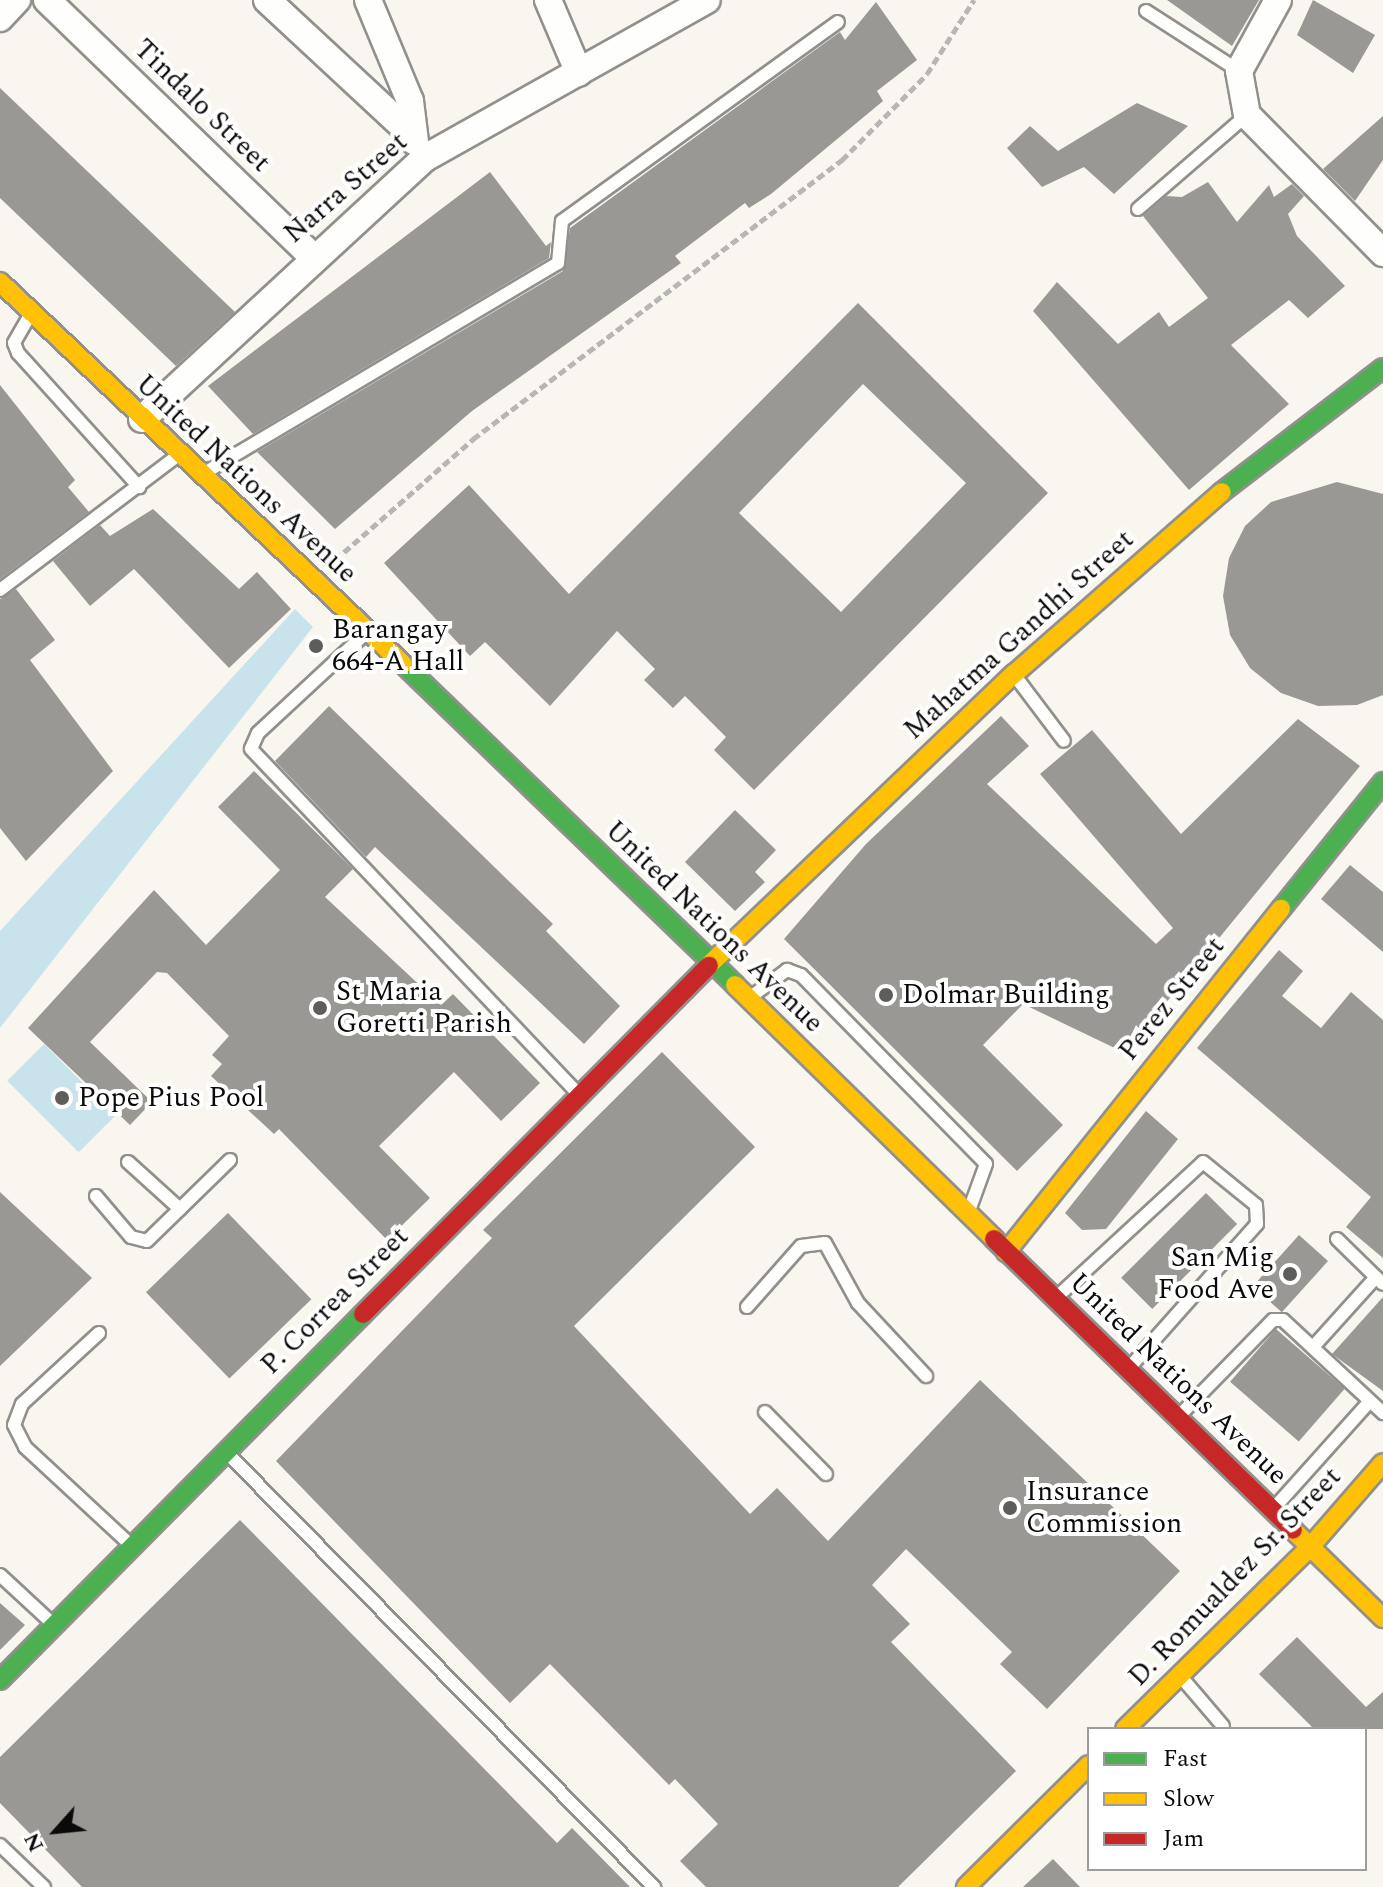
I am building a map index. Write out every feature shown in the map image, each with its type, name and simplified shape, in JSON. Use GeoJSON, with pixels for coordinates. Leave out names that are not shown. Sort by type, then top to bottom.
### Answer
{"type":"FeatureCollection","features":[{"type":"Feature","properties":{"kind":"street"},"geometry":{"type":"LineString","coordinates":[[0,18],[17,0]]}},
{"type":"Feature","properties":{"kind":"street","name":"Tindalo Street"},"geometry":{"type":"LineString","coordinates":[[47,0],[313,257]]}},
{"type":"Feature","properties":{"kind":"street"},"geometry":{"type":"LineString","coordinates":[[267,0],[409,132],[425,158]]}},
{"type":"Feature","properties":{"kind":"street"},"geometry":{"type":"LineString","coordinates":[[368,0],[410,101],[409,132]]}},
{"type":"Feature","properties":{"kind":"street"},"geometry":{"type":"LineString","coordinates":[[548,0],[579,73]]}},
{"type":"Feature","properties":{"kind":"street","name":"Narra Street"},"geometry":{"type":"LineString","coordinates":[[142,419],[313,257],[425,158],[707,0]]}},
{"type":"Feature","properties":{"kind":"street"},"geometry":{"type":"LineString","coordinates":[[1278,0],[1239,71],[1247,115],[1383,253]]}},
{"type":"Feature","properties":{"kind":"street","name":"United Nations Avenue"},"geometry":{"type":"LineString","coordinates":[[4,294],[31,312],[368,631],[1383,1618]]}},
{"type":"Feature","properties":{"kind":"street","name":"Mahatma Gandhi Street"},"geometry":{"type":"LineString","coordinates":[[711,963],[1014,674],[1194,514],[1383,368]]}},
{"type":"Feature","properties":{"kind":"street","name":"Perez Street"},"geometry":{"type":"LineString","coordinates":[[1006,1252],[1380,793]]}},
{"type":"Feature","properties":{"kind":"street","name":"P. Correa Street"},"geometry":{"type":"LineString","coordinates":[[0,1680],[711,963]]}},
{"type":"Feature","properties":{"kind":"street","name":"D. Romualdez Sr. Street"},"geometry":{"type":"LineString","coordinates":[[1135,1726],[1180,1675],[1310,1547],[1383,1463]]}},
{"type":"Feature","properties":{"kind":"street"},"geometry":{"type":"LineString","coordinates":[[966,1887],[1087,1767]]}},
{"type":"Feature","properties":{"kind":"lane"},"geometry":{"type":"LineString","coordinates":[[1146,11],[1239,71]]}},
{"type":"Feature","properties":{"kind":"lane"},"geometry":{"type":"LineString","coordinates":[[201,475],[558,263],[562,221],[838,22]]}},
{"type":"Feature","properties":{"kind":"lane"},"geometry":{"type":"LineString","coordinates":[[1138,209],[1247,115]]}},
{"type":"Feature","properties":{"kind":"lane"},"geometry":{"type":"LineString","coordinates":[[31,312],[14,343],[18,353],[139,487]]}},
{"type":"Feature","properties":{"kind":"lane"},"geometry":{"type":"LineString","coordinates":[[0,590],[179,454]]}},
{"type":"Feature","properties":{"kind":"lane"},"geometry":{"type":"LineString","coordinates":[[368,631],[258,733],[251,749],[580,1095]]}},
{"type":"Feature","properties":{"kind":"lane"},"geometry":{"type":"LineString","coordinates":[[1014,674],[1064,741]]}},
{"type":"Feature","properties":{"kind":"lane"},"geometry":{"type":"LineString","coordinates":[[748,1000],[787,970],[801,975],[986,1164],[968,1215]]}},
{"type":"Feature","properties":{"kind":"lane"},"geometry":{"type":"LineString","coordinates":[[96,1196],[139,1241],[180,1209],[230,1160]]}},
{"type":"Feature","properties":{"kind":"lane"},"geometry":{"type":"LineString","coordinates":[[128,1162],[180,1209]]}},
{"type":"Feature","properties":{"kind":"lane"},"geometry":{"type":"LineString","coordinates":[[1055,1299],[1203,1162],[1256,1205],[1257,1224],[1128,1369]]}},
{"type":"Feature","properties":{"kind":"lane"},"geometry":{"type":"LineString","coordinates":[[1313,1347],[1379,1281],[1337,1239]]}},
{"type":"Feature","properties":{"kind":"lane"},"geometry":{"type":"LineString","coordinates":[[747,1307],[801,1246],[825,1243],[858,1303],[926,1376]]}},
{"type":"Feature","properties":{"kind":"lane"},"geometry":{"type":"LineString","coordinates":[[1178,1418],[1273,1320],[1313,1347],[1383,1413]]}},
{"type":"Feature","properties":{"kind":"lane"},"geometry":{"type":"LineString","coordinates":[[99,1333],[22,1404],[14,1425],[25,1447],[131,1545]]}},
{"type":"Feature","properties":{"kind":"lane"},"geometry":{"type":"LineString","coordinates":[[1273,1509],[1370,1401]]}},
{"type":"Feature","properties":{"kind":"lane"},"geometry":{"type":"LineString","coordinates":[[765,1412],[826,1474]]}},
{"type":"Feature","properties":{"kind":"lane"},"geometry":{"type":"LineString","coordinates":[[225,1451],[654,1887]]}},
{"type":"Feature","properties":{"kind":"lane"},"geometry":{"type":"LineString","coordinates":[[0,1575],[53,1624]]}},
{"type":"Feature","properties":{"kind":"lane"},"geometry":{"type":"LineString","coordinates":[[1180,1675],[1223,1726]]}},
{"type":"Feature","properties":{"kind":"lane"},"geometry":{"type":"LineString","coordinates":[[0,1845],[44,1887]]}},
{"type":"Feature","properties":{"kind":"path"},"geometry":{"type":"LineString","coordinates":[[315,582],[473,439],[842,160],[927,74],[974,0]]}},
{"type":"Feature","properties":{"kind":"water"},"geometry":{"type":"Polygon","coordinates":[[[295,609],[313,627],[0,1028],[0,931],[295,609]]]}},
{"type":"Feature","properties":{"kind":"water","name":"Pope Pius Pool"},"geometry":{"type":"Polygon","coordinates":[[[44,1044],[115,1115],[79,1152],[7,1081],[44,1044]]]}},
{"type":"Feature","properties":{"kind":"building"},"geometry":{"type":"Polygon","coordinates":[[[1167,0],[1259,0],[1232,46],[1167,0]]]}},
{"type":"Feature","properties":{"kind":"building"},"geometry":{"type":"Polygon","coordinates":[[[1313,0],[1375,35],[1353,73],[1297,35],[1313,0]]]}},
{"type":"Feature","properties":{"kind":"building"},"geometry":{"type":"Polygon","coordinates":[[[876,2],[917,60],[877,91],[883,101],[771,194],[749,208],[745,203],[675,256],[681,263],[472,411],[335,529],[257,452],[563,271],[570,228],[840,32],[845,40],[876,2]]]}},
{"type":"Feature","properties":{"kind":"building"},"geometry":{"type":"Polygon","coordinates":[[[0,88],[235,312],[176,366],[0,198],[0,88]]]}},
{"type":"Feature","properties":{"kind":"building"},"geometry":{"type":"Polygon","coordinates":[[[1137,103],[1188,126],[1114,194],[1084,167],[1042,187],[1007,148],[1030,126],[1058,151],[1137,103]]]}},
{"type":"Feature","properties":{"kind":"building"},"geometry":{"type":"Polygon","coordinates":[[[1383,116],[1383,160],[1355,201],[1323,169],[1383,116]]]}},
{"type":"Feature","properties":{"kind":"building"},"geometry":{"type":"Polygon","coordinates":[[[490,172],[546,246],[551,242],[549,258],[253,434],[208,386],[490,172]]]}},
{"type":"Feature","properties":{"kind":"building"},"geometry":{"type":"Polygon","coordinates":[[[1208,182],[1237,222],[1269,185],[1274,197],[1292,184],[1304,196],[1288,214],[1297,236],[1345,286],[1308,318],[1289,300],[1231,345],[1289,404],[1189,490],[1033,311],[1057,282],[1118,344],[1159,312],[1169,327],[1208,298],[1143,216],[1166,196],[1182,197],[1208,182]]]}},
{"type":"Feature","properties":{"kind":"building"},"geometry":{"type":"Polygon","coordinates":[[[858,303],[1048,493],[754,790],[714,750],[726,737],[685,696],[673,708],[644,680],[655,669],[617,631],[550,706],[485,642],[470,656],[384,563],[469,485],[569,594],[858,303]],[[863,384],[739,513],[841,612],[966,483],[863,384]]]}},
{"type":"Feature","properties":{"kind":"building"},"geometry":{"type":"Polygon","coordinates":[[[0,385],[75,480],[68,487],[89,512],[0,579],[0,385]]]}},
{"type":"Feature","properties":{"kind":"building"},"geometry":{"type":"Polygon","coordinates":[[[1337,482],[1383,494],[1383,695],[1357,705],[1318,706],[1281,693],[1250,668],[1230,635],[1223,596],[1229,558],[1245,526],[1271,502],[1337,482]]]}},
{"type":"Feature","properties":{"kind":"building"},"geometry":{"type":"Polygon","coordinates":[[[153,509],[239,589],[257,572],[291,609],[229,668],[134,569],[90,606],[53,561],[100,525],[110,536],[153,509]]]}},
{"type":"Feature","properties":{"kind":"building"},"geometry":{"type":"Polygon","coordinates":[[[16,589],[55,640],[30,660],[113,771],[26,861],[0,828],[0,599],[16,589]]]}},
{"type":"Feature","properties":{"kind":"building"},"geometry":{"type":"Polygon","coordinates":[[[329,706],[553,924],[546,931],[620,1006],[584,1044],[375,847],[366,857],[275,761],[329,706]]]}},
{"type":"Feature","properties":{"kind":"building"},"geometry":{"type":"Polygon","coordinates":[[[1001,716],[1029,746],[987,784],[1156,944],[1173,928],[1040,774],[1092,730],[1181,834],[1298,719],[1360,766],[1142,1032],[1136,1025],[1123,1052],[1023,1004],[983,1045],[1063,1125],[1017,1171],[784,939],[866,844],[1001,716]]]}},
{"type":"Feature","properties":{"kind":"building"},"geometry":{"type":"Polygon","coordinates":[[[254,771],[353,869],[325,897],[441,1005],[453,994],[540,1083],[501,1121],[454,1072],[379,1146],[430,1198],[387,1240],[279,1129],[274,1134],[211,1076],[222,1064],[212,1055],[229,1036],[167,973],[157,972],[90,1042],[152,1102],[130,1125],[28,1028],[154,890],[206,945],[280,870],[218,807],[254,771]]]}},
{"type":"Feature","properties":{"kind":"building"},"geometry":{"type":"Polygon","coordinates":[[[735,810],[776,850],[755,872],[765,882],[735,911],[685,862],[735,810]]]}},
{"type":"Feature","properties":{"kind":"building"},"geometry":{"type":"Polygon","coordinates":[[[1350,865],[1383,892],[1383,952],[1321,899],[1350,865]]]}},
{"type":"Feature","properties":{"kind":"building"},"geometry":{"type":"Polygon","coordinates":[[[1279,950],[1303,971],[1282,996],[1321,1028],[1351,992],[1383,1020],[1383,1258],[1346,1227],[1371,1197],[1197,1048],[1279,950]]]}},
{"type":"Feature","properties":{"kind":"building"},"geometry":{"type":"Polygon","coordinates":[[[662,1052],[755,1147],[574,1326],[750,1514],[777,1488],[828,1541],[980,1380],[1180,1571],[1047,1709],[1000,1664],[1012,1652],[906,1549],[872,1585],[910,1624],[891,1642],[1016,1771],[898,1887],[706,1887],[680,1861],[718,1824],[675,1779],[669,1785],[550,1664],[510,1703],[276,1461],[492,1238],[483,1230],[662,1052]]]}},
{"type":"Feature","properties":{"kind":"building"},"geometry":{"type":"Polygon","coordinates":[[[1146,1111],[1178,1139],[1106,1229],[1082,1230],[1065,1213],[1146,1111]]]}},
{"type":"Feature","properties":{"kind":"building"},"geometry":{"type":"Polygon","coordinates":[[[0,1192],[92,1278],[0,1366],[0,1192]]]}},
{"type":"Feature","properties":{"kind":"building"},"geometry":{"type":"Polygon","coordinates":[[[1206,1193],[1237,1224],[1152,1309],[1121,1278],[1206,1193]]]}},
{"type":"Feature","properties":{"kind":"building"},"geometry":{"type":"Polygon","coordinates":[[[228,1213],[311,1299],[229,1379],[146,1292],[228,1213]]]}},
{"type":"Feature","properties":{"kind":"building","name":"San Mig Food Ave"},"geometry":{"type":"Polygon","coordinates":[[[1299,1235],[1328,1261],[1282,1312],[1253,1286],[1299,1235]]]}},
{"type":"Feature","properties":{"kind":"building"},"geometry":{"type":"Polygon","coordinates":[[[1383,1297],[1383,1391],[1332,1354],[1383,1297]]]}},
{"type":"Feature","properties":{"kind":"building"},"geometry":{"type":"Polygon","coordinates":[[[1276,1329],[1345,1389],[1299,1442],[1230,1382],[1276,1329]]]}},
{"type":"Feature","properties":{"kind":"building"},"geometry":{"type":"Polygon","coordinates":[[[240,1520],[557,1843],[572,1828],[630,1887],[82,1887],[0,1803],[0,1757],[240,1520]]]}},
{"type":"Feature","properties":{"kind":"building"},"geometry":{"type":"Polygon","coordinates":[[[0,1603],[25,1625],[0,1650],[0,1603]]]}},
{"type":"Feature","properties":{"kind":"building"},"geometry":{"type":"Polygon","coordinates":[[[1297,1637],[1366,1707],[1383,1692],[1383,1729],[1312,1727],[1259,1674],[1297,1637]]]}},
{"type":"Feature","properties":{"kind":"building"},"geometry":{"type":"Polygon","coordinates":[[[1053,1859],[1080,1887],[1023,1887],[1053,1859]]]}},
{"type":"Feature","properties":{"kind":"traffic: fast"},"geometry":{"type":"LineString","coordinates":[[1222,492],[1383,368]]}},
{"type":"Feature","properties":{"kind":"traffic: fast"},"geometry":{"type":"LineString","coordinates":[[403,664],[735,985]]}},
{"type":"Feature","properties":{"kind":"traffic: fast"},"geometry":{"type":"LineString","coordinates":[[1281,909],[1383,782]]}},
{"type":"Feature","properties":{"kind":"traffic: fast"},"geometry":{"type":"LineString","coordinates":[[0,1680],[363,1314]]}},
{"type":"Feature","properties":{"kind":"traffic: slow"},"geometry":{"type":"LineString","coordinates":[[0,282],[403,664]]}},
{"type":"Feature","properties":{"kind":"traffic: slow"},"geometry":{"type":"LineString","coordinates":[[709,965],[1014,674],[1222,492]]}},
{"type":"Feature","properties":{"kind":"traffic: slow"},"geometry":{"type":"LineString","coordinates":[[1006,1252],[1281,909]]}},
{"type":"Feature","properties":{"kind":"traffic: slow"},"geometry":{"type":"LineString","coordinates":[[735,985],[994,1239]]}},
{"type":"Feature","properties":{"kind":"traffic: slow"},"geometry":{"type":"LineString","coordinates":[[1127,1727],[1310,1547],[1383,1463]]}},
{"type":"Feature","properties":{"kind":"traffic: slow"},"geometry":{"type":"LineString","coordinates":[[1293,1530],[1383,1618]]}},
{"type":"Feature","properties":{"kind":"traffic: slow"},"geometry":{"type":"LineString","coordinates":[[966,1887],[1087,1767]]}},
{"type":"Feature","properties":{"kind":"traffic: jam"},"geometry":{"type":"LineString","coordinates":[[363,1314],[709,965]]}},
{"type":"Feature","properties":{"kind":"traffic: jam"},"geometry":{"type":"LineString","coordinates":[[994,1239],[1293,1530]]}},
{"type":"Feature","properties":{"kind":"place","name":"Barangay 664-A Hall"},"geometry":{"type":"Point","coordinates":[316,646]}},
{"type":"Feature","properties":{"kind":"place","name":"Dolmar Building"},"geometry":{"type":"Point","coordinates":[886,995]}},
{"type":"Feature","properties":{"kind":"place","name":"St Maria Goretti Parish"},"geometry":{"type":"Point","coordinates":[320,1008]}},
{"type":"Feature","properties":{"kind":"place","name":"Pope Pius Pool"},"geometry":{"type":"Point","coordinates":[62,1098]}},
{"type":"Feature","properties":{"kind":"place","name":"San Mig Food Ave"},"geometry":{"type":"Point","coordinates":[1290,1274]}},
{"type":"Feature","properties":{"kind":"place","name":"Insurance Commission"},"geometry":{"type":"Point","coordinates":[1010,1508]}}]}
